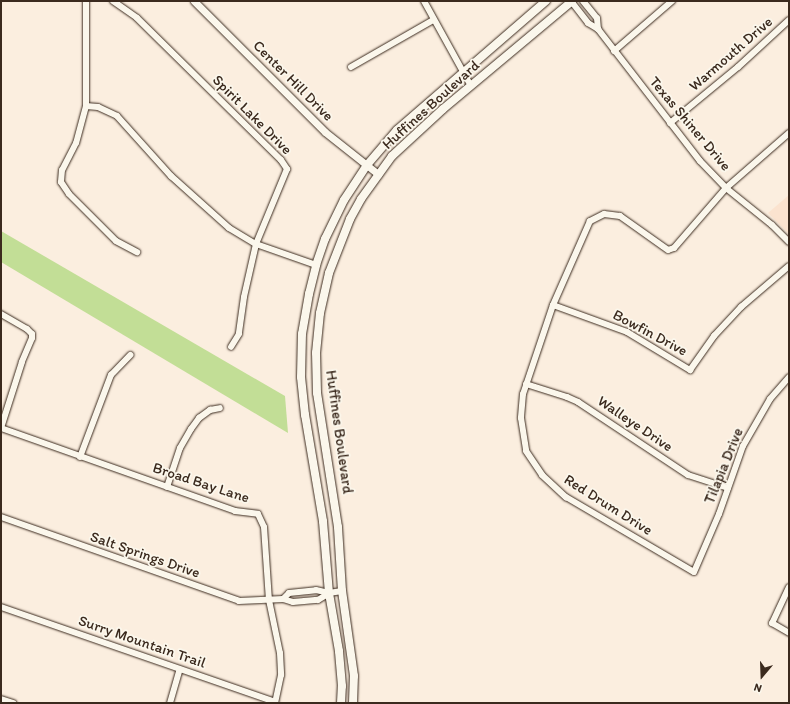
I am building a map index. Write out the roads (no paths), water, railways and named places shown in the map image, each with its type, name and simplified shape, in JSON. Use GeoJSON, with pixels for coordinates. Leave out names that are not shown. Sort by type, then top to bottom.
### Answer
{"type":"FeatureCollection","features":[{"type":"Feature","properties":{"kind":"main road","name":"Huffines Boulevard"},"geometry":{"type":"LineString","coordinates":[[341,703],[342,686],[339,651],[329,593],[323,521],[305,415],[301,377],[302,334],[316,265],[325,239],[344,200],[367,165],[402,125],[546,1]]}},
{"type":"Feature","properties":{"kind":"main road","name":"Huffines Boulevard"},"geometry":{"type":"LineString","coordinates":[[354,703],[354,676],[342,591],[334,497],[317,394],[316,353],[320,312],[336,252],[350,219],[378,174],[408,139],[571,1]]}},
{"type":"Feature","properties":{"kind":"street"},"geometry":{"type":"LineString","coordinates":[[86,1],[86,106],[76,143],[62,170],[61,182],[69,194],[116,241],[137,252]]}},
{"type":"Feature","properties":{"kind":"street","name":"Spirit Lake Drive"},"geometry":{"type":"LineString","coordinates":[[113,1],[137,18],[281,160],[287,169],[256,244],[244,297],[239,334],[231,347]]}},
{"type":"Feature","properties":{"kind":"street","name":"Center Hill Drive"},"geometry":{"type":"LineString","coordinates":[[194,1],[325,132],[378,174]]}},
{"type":"Feature","properties":{"kind":"street"},"geometry":{"type":"LineString","coordinates":[[424,1],[433,20],[471,86]]}},
{"type":"Feature","properties":{"kind":"street","name":"Texas Shiner Drive"},"geometry":{"type":"LineString","coordinates":[[571,1],[588,23],[598,29],[700,161],[726,188],[772,224],[789,242]]}},
{"type":"Feature","properties":{"kind":"street","name":"Texas Shiner Drive"},"geometry":{"type":"LineString","coordinates":[[584,1],[597,18],[598,29]]}},
{"type":"Feature","properties":{"kind":"street"},"geometry":{"type":"LineString","coordinates":[[614,51],[672,1]]}},
{"type":"Feature","properties":{"kind":"street"},"geometry":{"type":"LineString","coordinates":[[351,67],[433,20]]}},
{"type":"Feature","properties":{"kind":"street","name":"Warmouth Drive"},"geometry":{"type":"LineString","coordinates":[[670,123],[738,67],[789,20]]}},
{"type":"Feature","properties":{"kind":"street"},"geometry":{"type":"LineString","coordinates":[[86,106],[98,107],[117,116],[171,176],[229,228],[256,244],[316,265]]}},
{"type":"Feature","properties":{"kind":"street"},"geometry":{"type":"LineString","coordinates":[[726,188],[789,133]]}},
{"type":"Feature","properties":{"kind":"street","name":"Red Drum Drive"},"geometry":{"type":"LineString","coordinates":[[694,572],[566,497],[542,475],[526,451],[521,418],[522,394],[553,305],[590,221],[604,214],[620,216],[668,250],[674,248],[726,188]]}},
{"type":"Feature","properties":{"kind":"street","name":"Bowfin Drive"},"geometry":{"type":"LineString","coordinates":[[553,305],[627,332],[690,370],[714,336],[741,307],[789,266]]}},
{"type":"Feature","properties":{"kind":"street"},"geometry":{"type":"LineString","coordinates":[[1,314],[27,329],[32,334],[31,343],[22,362],[1,428]]}},
{"type":"Feature","properties":{"kind":"street"},"geometry":{"type":"LineString","coordinates":[[80,457],[110,375],[130,355]]}},
{"type":"Feature","properties":{"kind":"street","name":"Tilapia Drive"},"geometry":{"type":"LineString","coordinates":[[694,572],[728,488],[743,446],[770,399],[789,377]]}},
{"type":"Feature","properties":{"kind":"street","name":"Walleye Drive"},"geometry":{"type":"LineString","coordinates":[[526,384],[567,396],[688,475],[728,488]]}},
{"type":"Feature","properties":{"kind":"street"},"geometry":{"type":"LineString","coordinates":[[166,487],[180,448],[191,429],[199,418],[210,410],[220,408]]}},
{"type":"Feature","properties":{"kind":"street","name":"Broad Bay Lane"},"geometry":{"type":"LineString","coordinates":[[1,428],[235,511],[258,514],[264,527],[269,600],[280,653],[281,675],[275,702]]}},
{"type":"Feature","properties":{"kind":"street","name":"Salt Springs Drive"},"geometry":{"type":"LineString","coordinates":[[1,517],[239,600],[283,599],[293,602],[318,600],[329,593]]}},
{"type":"Feature","properties":{"kind":"street"},"geometry":{"type":"LineString","coordinates":[[789,587],[772,623],[789,633]]}},
{"type":"Feature","properties":{"kind":"street","name":"Salt Springs Drive"},"geometry":{"type":"LineString","coordinates":[[283,599],[289,593],[316,590],[329,593],[342,591]]}},
{"type":"Feature","properties":{"kind":"street","name":"Surry Mountain Trail"},"geometry":{"type":"LineString","coordinates":[[1,607],[275,702]]}},
{"type":"Feature","properties":{"kind":"street"},"geometry":{"type":"LineString","coordinates":[[170,703],[180,669]]}},
{"type":"Feature","properties":{"kind":"street"},"geometry":{"type":"LineString","coordinates":[[1,699],[13,703]]}}]}
